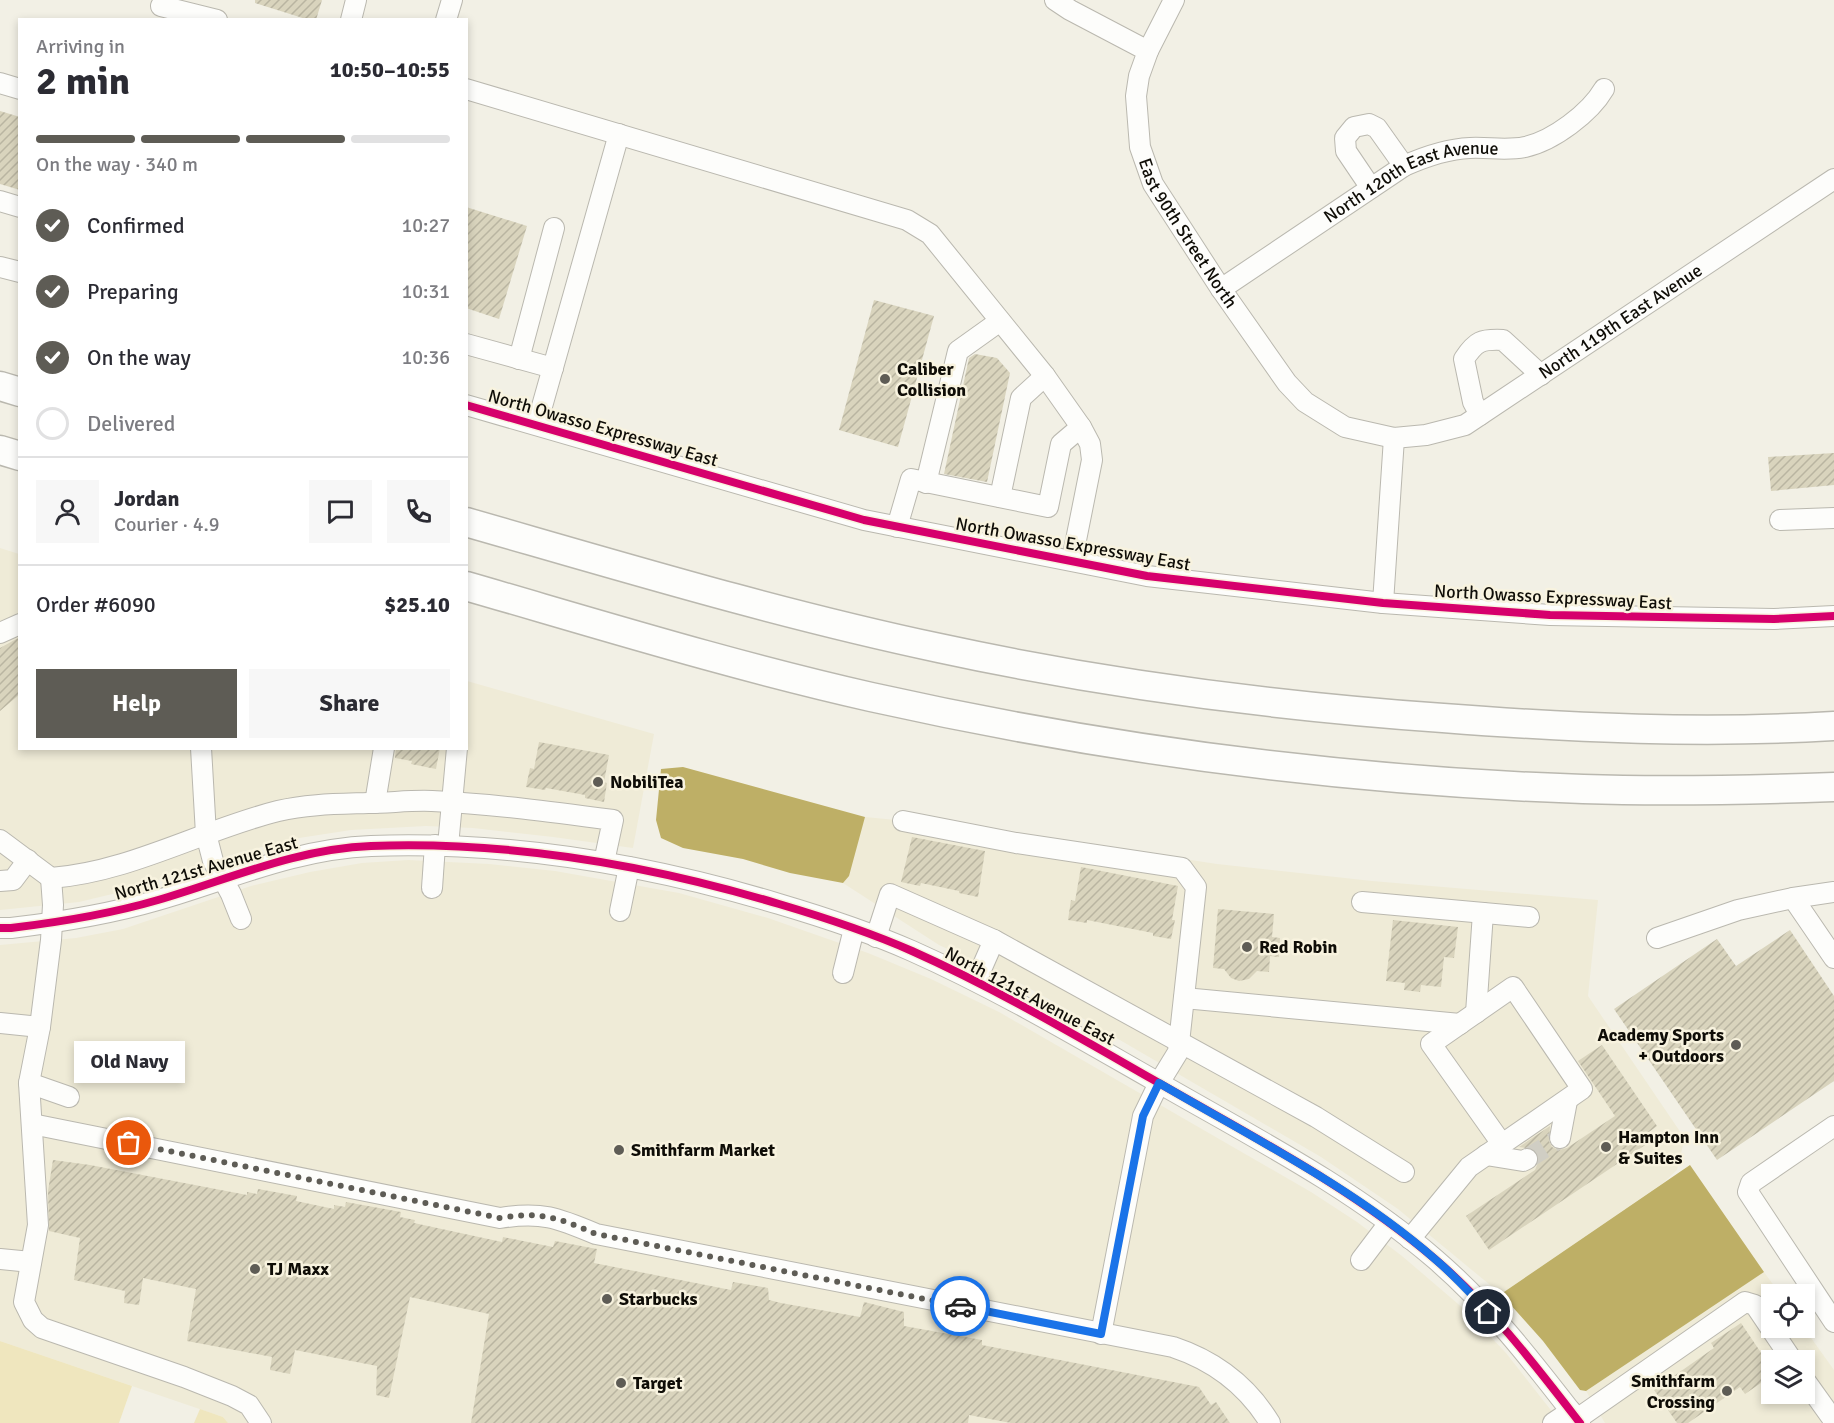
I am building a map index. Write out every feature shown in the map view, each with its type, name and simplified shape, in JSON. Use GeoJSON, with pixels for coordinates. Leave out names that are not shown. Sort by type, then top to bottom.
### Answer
{"type":"FeatureCollection","features":[{"type":"Feature","properties":{"kind":"highway"},"geometry":{"type":"LineString","coordinates":[[0,386],[18,391]]}},
{"type":"Feature","properties":{"kind":"highway"},"geometry":{"type":"LineString","coordinates":[[0,450],[18,455]]}},
{"type":"Feature","properties":{"kind":"highway"},"geometry":{"type":"LineString","coordinates":[[468,523],[807,618],[929,646],[1086,676],[1229,699],[1365,713],[1512,723],[1728,729],[1834,726]]}},
{"type":"Feature","properties":{"kind":"highway"},"geometry":{"type":"LineString","coordinates":[[468,587],[742,665],[846,691],[1008,725],[1140,747],[1327,771],[1490,784],[1582,789],[1704,791],[1834,787]]}},
{"type":"Feature","properties":{"kind":"street"},"geometry":{"type":"LineString","coordinates":[[352,18],[356,0]]}},
{"type":"Feature","properties":{"kind":"street"},"geometry":{"type":"LineString","coordinates":[[447,18],[452,0]]}},
{"type":"Feature","properties":{"kind":"street"},"geometry":{"type":"LineString","coordinates":[[1055,0],[1148,51]]}},
{"type":"Feature","properties":{"kind":"street","name":"East 90th Street North"},"geometry":{"type":"LineString","coordinates":[[1174,0],[1148,51],[1139,76],[1137,96],[1140,147],[1153,184],[1221,289],[1287,383],[1305,402],[1345,427],[1394,438]]}},
{"type":"Feature","properties":{"kind":"street"},"geometry":{"type":"LineString","coordinates":[[160,8],[208,18]]}},
{"type":"Feature","properties":{"kind":"street"},"geometry":{"type":"LineString","coordinates":[[0,83],[18,88]]}},
{"type":"Feature","properties":{"kind":"street","name":"North 120th East Avenue"},"geometry":{"type":"LineString","coordinates":[[1221,289],[1404,166],[1426,156],[1446,151],[1467,148],[1524,147],[1539,143],[1574,121],[1596,103],[1604,89]]}},
{"type":"Feature","properties":{"kind":"street"},"geometry":{"type":"LineString","coordinates":[[468,90],[907,220],[930,234],[1045,376],[1090,444],[1092,460],[1072,560]]}},
{"type":"Feature","properties":{"kind":"street"},"geometry":{"type":"LineString","coordinates":[[1371,188],[1346,151],[1345,138],[1354,127],[1369,124],[1377,128],[1404,166]]}},
{"type":"Feature","properties":{"kind":"street"},"geometry":{"type":"LineString","coordinates":[[537,424],[619,134]]}},
{"type":"Feature","properties":{"kind":"street","name":"North 119th East Avenue"},"geometry":{"type":"LineString","coordinates":[[1394,438],[1426,435],[1465,425],[1834,179]]}},
{"type":"Feature","properties":{"kind":"street"},"geometry":{"type":"LineString","coordinates":[[0,201],[18,206]]}},
{"type":"Feature","properties":{"kind":"street"},"geometry":{"type":"LineString","coordinates":[[519,359],[554,228]]}},
{"type":"Feature","properties":{"kind":"street"},"geometry":{"type":"LineString","coordinates":[[0,267],[18,272]]}},
{"type":"Feature","properties":{"kind":"street"},"geometry":{"type":"LineString","coordinates":[[926,483],[958,351],[1000,321]]}},
{"type":"Feature","properties":{"kind":"street"},"geometry":{"type":"LineString","coordinates":[[1480,416],[1473,402],[1464,359],[1472,346],[1484,339],[1503,340],[1541,375]]}},
{"type":"Feature","properties":{"kind":"street"},"geometry":{"type":"LineString","coordinates":[[468,346],[553,368]]}},
{"type":"Feature","properties":{"kind":"street"},"geometry":{"type":"LineString","coordinates":[[1000,497],[1021,398],[1045,376]]}},
{"type":"Feature","properties":{"kind":"street","name":"North Owasso Expressway East"},"geometry":{"type":"LineString","coordinates":[[468,406],[864,520],[1147,576],[1383,603],[1550,615],[1774,619],[1834,616]]}},
{"type":"Feature","properties":{"kind":"street"},"geometry":{"type":"LineString","coordinates":[[897,527],[911,480],[1048,507],[1061,444],[1081,428]]}},
{"type":"Feature","properties":{"kind":"street"},"geometry":{"type":"LineString","coordinates":[[1383,603],[1394,438]]}},
{"type":"Feature","properties":{"kind":"street"},"geometry":{"type":"LineString","coordinates":[[1780,520],[1834,518]]}},
{"type":"Feature","properties":{"kind":"street"},"geometry":{"type":"LineString","coordinates":[[0,633],[18,625]]}},
{"type":"Feature","properties":{"kind":"street"},"geometry":{"type":"LineString","coordinates":[[201,750],[206,834],[213,861],[241,920]]}},
{"type":"Feature","properties":{"kind":"street"},"geometry":{"type":"LineString","coordinates":[[375,803],[384,750]]}},
{"type":"Feature","properties":{"kind":"street"},"geometry":{"type":"LineString","coordinates":[[432,888],[451,802],[457,750]]}},
{"type":"Feature","properties":{"kind":"street"},"geometry":{"type":"LineString","coordinates":[[0,840],[51,878],[69,877],[115,867],[206,834],[279,811],[309,806],[429,801],[495,805],[613,819],[604,862]]}},
{"type":"Feature","properties":{"kind":"street"},"geometry":{"type":"LineString","coordinates":[[903,821],[1016,843],[1182,868],[1196,887],[1179,1052],[1159,1083],[1143,1116],[1101,1334]]}},
{"type":"Feature","properties":{"kind":"street","name":"North 121st Avenue East"},"geometry":{"type":"LineString","coordinates":[[0,928],[90,917],[160,899],[295,856],[366,846],[512,849],[604,862],[735,891],[818,916],[906,948],[976,981],[1043,1016],[1331,1182],[1389,1222],[1437,1260],[1530,1357],[1576,1418]]}},
{"type":"Feature","properties":{"kind":"street"},"geometry":{"type":"LineString","coordinates":[[0,881],[13,880],[28,860]]}},
{"type":"Feature","properties":{"kind":"street"},"geometry":{"type":"LineString","coordinates":[[620,911],[629,867]]}},
{"type":"Feature","properties":{"kind":"street"},"geometry":{"type":"LineString","coordinates":[[51,878],[52,923],[40,1027],[29,1083],[38,1225],[24,1302],[33,1320],[42,1328],[232,1396],[249,1406],[261,1423]]}},
{"type":"Feature","properties":{"kind":"street"},"geometry":{"type":"LineString","coordinates":[[1657,938],[1738,909],[1834,892]]}},
{"type":"Feature","properties":{"kind":"street"},"geometry":{"type":"LineString","coordinates":[[876,937],[890,894],[994,940],[1317,1117],[1404,1172]]}},
{"type":"Feature","properties":{"kind":"street"},"geometry":{"type":"LineString","coordinates":[[1793,898],[1834,958]]}},
{"type":"Feature","properties":{"kind":"street"},"geometry":{"type":"LineString","coordinates":[[1362,902],[1529,917]]}},
{"type":"Feature","properties":{"kind":"street"},"geometry":{"type":"LineString","coordinates":[[1468,1018],[1483,913]]}},
{"type":"Feature","properties":{"kind":"street"},"geometry":{"type":"LineString","coordinates":[[843,973],[854,929]]}},
{"type":"Feature","properties":{"kind":"street"},"geometry":{"type":"LineString","coordinates":[[976,981],[994,940]]}},
{"type":"Feature","properties":{"kind":"street"},"geometry":{"type":"LineString","coordinates":[[1410,1239],[1469,1167],[1494,1150],[1567,1101],[1582,1089],[1513,987],[1431,1044],[1494,1150],[1523,1161],[1527,1158]]}},
{"type":"Feature","properties":{"kind":"street"},"geometry":{"type":"LineString","coordinates":[[1184,998],[1468,1018]]}},
{"type":"Feature","properties":{"kind":"street"},"geometry":{"type":"LineString","coordinates":[[0,1023],[40,1027]]}},
{"type":"Feature","properties":{"kind":"street"},"geometry":{"type":"LineString","coordinates":[[29,1083],[69,1097]]}},
{"type":"Feature","properties":{"kind":"street"},"geometry":{"type":"LineString","coordinates":[[1560,1138],[1567,1101]]}},
{"type":"Feature","properties":{"kind":"street"},"geometry":{"type":"LineString","coordinates":[[32,1124],[500,1218],[526,1214],[561,1219],[596,1234],[1173,1347],[1192,1353],[1215,1365],[1251,1395],[1270,1423]]}},
{"type":"Feature","properties":{"kind":"street"},"geometry":{"type":"LineString","coordinates":[[1832,1133],[1751,1183],[1748,1192],[1834,1322]]}},
{"type":"Feature","properties":{"kind":"street"},"geometry":{"type":"LineString","coordinates":[[1361,1260],[1389,1222]]}},
{"type":"Feature","properties":{"kind":"street"},"geometry":{"type":"LineString","coordinates":[[0,1259],[31,1262]]}},
{"type":"Feature","properties":{"kind":"street"},"geometry":{"type":"LineString","coordinates":[[1553,1423],[1576,1418],[1745,1302],[1755,1305],[1785,1350]]}},
{"type":"Feature","properties":{"kind":"street"},"geometry":{"type":"LineString","coordinates":[[1815,1394],[1834,1421]]}},
{"type":"Feature","properties":{"kind":"shaded area"},"geometry":{"type":"Polygon","coordinates":[[[0,548],[18,554],[18,750],[468,750],[468,681],[654,734],[633,848],[473,828],[426,826],[351,830],[299,838],[238,853],[129,890],[79,902],[0,910],[0,548]]]}},
{"type":"Feature","properties":{"kind":"shaded area"},"geometry":{"type":"Polygon","coordinates":[[[683,767],[865,817],[849,876],[843,883],[790,873],[743,859],[683,848],[661,838],[656,820],[661,769],[683,767]]]}},
{"type":"Feature","properties":{"kind":"shaded area"},"geometry":{"type":"Polygon","coordinates":[[[865,817],[989,829],[1217,864],[1372,881],[1598,900],[1588,996],[1679,1130],[1684,1141],[1677,1170],[1663,1183],[1501,1294],[1398,1209],[1321,1157],[1070,1011],[1014,980],[939,945],[843,883],[865,817]]]}},
{"type":"Feature","properties":{"kind":"shaded area","name":"Smithfarm Market"},"geometry":{"type":"Polygon","coordinates":[[[408,860],[489,864],[555,871],[679,893],[768,918],[868,953],[931,979],[999,1012],[1311,1192],[1357,1222],[1402,1256],[1464,1309],[1506,1353],[1561,1423],[228,1423],[223,1417],[0,1341],[0,945],[76,938],[123,929],[251,886],[362,863],[408,860]]]}},
{"type":"Feature","properties":{"kind":"shaded area"},"geometry":{"type":"Polygon","coordinates":[[[1690,1165],[1764,1272],[1586,1391],[1580,1390],[1543,1341],[1501,1294],[1690,1165]]]}},
{"type":"Feature","properties":{"kind":"shaded area"},"geometry":{"type":"Polygon","coordinates":[[[1764,1272],[1773,1284],[1761,1284],[1761,1338],[1811,1338],[1834,1370],[1834,1414],[1820,1423],[1605,1423],[1586,1391],[1764,1272]]]}},
{"type":"Feature","properties":{"kind":"shaded area"},"geometry":{"type":"Polygon","coordinates":[[[0,1341],[132,1386],[119,1423],[0,1423],[0,1341]]]}},
{"type":"Feature","properties":{"kind":"shaded area"},"geometry":{"type":"Polygon","coordinates":[[[200,1409],[223,1417],[228,1423],[194,1423],[200,1409]]]}},
{"type":"Feature","properties":{"kind":"building"},"geometry":{"type":"Polygon","coordinates":[[[255,0],[322,0],[317,18],[303,18],[255,3],[255,0]]]}},
{"type":"Feature","properties":{"kind":"building"},"geometry":{"type":"Polygon","coordinates":[[[0,111],[18,116],[18,189],[0,184],[0,111]]]}},
{"type":"Feature","properties":{"kind":"building"},"geometry":{"type":"Polygon","coordinates":[[[468,208],[527,226],[499,319],[468,309],[468,208]]]}},
{"type":"Feature","properties":{"kind":"building","name":"Caliber Collision"},"geometry":{"type":"Polygon","coordinates":[[[874,300],[934,316],[898,447],[839,430],[874,300]]]}},
{"type":"Feature","properties":{"kind":"building"},"geometry":{"type":"Polygon","coordinates":[[[975,354],[997,358],[1010,373],[987,482],[944,474],[969,358],[975,354]]]}},
{"type":"Feature","properties":{"kind":"building"},"geometry":{"type":"Polygon","coordinates":[[[1834,453],[1834,485],[1771,491],[1768,457],[1834,453]]]}},
{"type":"Feature","properties":{"kind":"building"},"geometry":{"type":"Polygon","coordinates":[[[18,638],[18,696],[0,711],[0,648],[18,638]]]}},
{"type":"Feature","properties":{"kind":"building"},"geometry":{"type":"Polygon","coordinates":[[[539,742],[609,755],[604,782],[607,783],[604,802],[585,798],[585,795],[526,787],[530,768],[534,769],[539,742]]]}},
{"type":"Feature","properties":{"kind":"building"},"geometry":{"type":"Polygon","coordinates":[[[396,750],[440,750],[436,769],[395,758],[396,750]]]}},
{"type":"Feature","properties":{"kind":"building"},"geometry":{"type":"Polygon","coordinates":[[[912,837],[985,851],[978,897],[921,883],[920,886],[901,882],[912,837]]]}},
{"type":"Feature","properties":{"kind":"building"},"geometry":{"type":"Polygon","coordinates":[[[1081,867],[1178,886],[1171,939],[1153,936],[1153,933],[1087,920],[1087,923],[1068,920],[1071,900],[1075,901],[1081,867]]]}},
{"type":"Feature","properties":{"kind":"building","name":"Red Robin"},"geometry":{"type":"Polygon","coordinates":[[[1218,909],[1274,914],[1272,937],[1280,938],[1279,957],[1270,956],[1269,972],[1257,971],[1249,979],[1239,981],[1231,978],[1224,969],[1213,968],[1218,909]]]}},
{"type":"Feature","properties":{"kind":"building"},"geometry":{"type":"Polygon","coordinates":[[[1393,920],[1458,927],[1454,958],[1444,957],[1441,987],[1421,985],[1420,992],[1404,990],[1405,983],[1386,981],[1393,920]]]}},
{"type":"Feature","properties":{"kind":"building","name":"Academy Sports + Outdoors"},"geometry":{"type":"Polygon","coordinates":[[[1790,930],[1834,996],[1834,1081],[1717,1160],[1614,1009],[1717,939],[1736,966],[1790,930]]]}},
{"type":"Feature","properties":{"kind":"building","name":"Hampton Inn & Suites"},"geometry":{"type":"Polygon","coordinates":[[[1602,1045],[1657,1126],[1649,1132],[1654,1139],[1489,1250],[1466,1216],[1535,1170],[1539,1160],[1537,1153],[1533,1149],[1519,1147],[1550,1126],[1549,1141],[1552,1147],[1558,1150],[1567,1148],[1615,1116],[1578,1061],[1602,1045]]]}},
{"type":"Feature","properties":{"kind":"building"},"geometry":{"type":"Polygon","coordinates":[[[53,1160],[247,1195],[247,1192],[257,1194],[258,1189],[297,1196],[296,1201],[334,1209],[334,1205],[345,1207],[346,1202],[401,1212],[400,1217],[415,1220],[414,1223],[502,1242],[503,1237],[553,1247],[555,1241],[597,1249],[594,1263],[731,1290],[733,1282],[768,1288],[769,1300],[860,1317],[864,1302],[904,1312],[904,1326],[982,1340],[982,1345],[1199,1387],[1211,1405],[1216,1402],[1230,1423],[1011,1423],[969,1415],[968,1423],[471,1423],[489,1314],[410,1297],[389,1398],[376,1395],[377,1366],[295,1350],[290,1374],[270,1370],[272,1357],[187,1341],[196,1289],[143,1278],[139,1305],[124,1303],[125,1291],[74,1280],[80,1238],[49,1231],[48,1191],[53,1160]]]}},
{"type":"Feature","properties":{"kind":"building"},"geometry":{"type":"Polygon","coordinates":[[[1741,1323],[1761,1353],[1761,1383],[1745,1394],[1740,1387],[1688,1423],[1677,1423],[1654,1390],[1714,1348],[1711,1343],[1741,1323]]]}},
{"type":"Feature","properties":{"kind":"tunnel"},"geometry":{"type":"LineString","coordinates":[[1527,1159],[1560,1138]]}},
{"type":"Feature","properties":{"kind":"cycle path"},"geometry":{"type":"LineString","coordinates":[[468,406],[864,520],[1147,576],[1383,603],[1550,615],[1774,619],[1834,616]]}},
{"type":"Feature","properties":{"kind":"cycle path"},"geometry":{"type":"LineString","coordinates":[[0,928],[48,923],[122,909],[158,900],[263,866],[316,853],[343,848],[423,845],[526,852],[628,867],[679,877],[812,914],[912,951],[1004,996],[1262,1141],[1369,1208],[1435,1259],[1475,1297],[1512,1337],[1580,1423]]}},
{"type":"Feature","properties":{"kind":"way so far"},"geometry":{"type":"LineString","coordinates":[[129,1143],[500,1218],[526,1214],[561,1219],[596,1234],[960,1306]]}},
{"type":"Feature","properties":{"kind":"place","name":"Caliber Collision"},"geometry":{"type":"Point","coordinates":[885,379]}},
{"type":"Feature","properties":{"kind":"place","name":"NobiliTea"},"geometry":{"type":"Point","coordinates":[598,782]}},
{"type":"Feature","properties":{"kind":"place","name":"Red Robin"},"geometry":{"type":"Point","coordinates":[1247,947]}},
{"type":"Feature","properties":{"kind":"place","name":"Academy Sports + Outdoors"},"geometry":{"type":"Point","coordinates":[1736,1045]}},
{"type":"Feature","properties":{"kind":"place","name":"Old Navy"},"geometry":{"type":"Point","coordinates":[129,1143]}},
{"type":"Feature","properties":{"kind":"place","name":"Hampton Inn & Suites"},"geometry":{"type":"Point","coordinates":[1606,1147]}},
{"type":"Feature","properties":{"kind":"place","name":"Smithfarm Market"},"geometry":{"type":"Point","coordinates":[619,1150]}},
{"type":"Feature","properties":{"kind":"place","name":"TJ Maxx"},"geometry":{"type":"Point","coordinates":[255,1269]}},
{"type":"Feature","properties":{"kind":"place","name":"Starbucks"},"geometry":{"type":"Point","coordinates":[607,1299]}},
{"type":"Feature","properties":{"kind":"place","name":"Target"},"geometry":{"type":"Point","coordinates":[621,1383]}},
{"type":"Feature","properties":{"kind":"place","name":"Smithfarm Crossing"},"geometry":{"type":"Point","coordinates":[1727,1391]}},
{"type":"Feature","properties":{"kind":"route"},"geometry":{"type":"LineString","coordinates":[[960,1306],[1101,1334],[1143,1116],[1159,1083],[1331,1182],[1437,1260],[1488,1312]]}}]}
